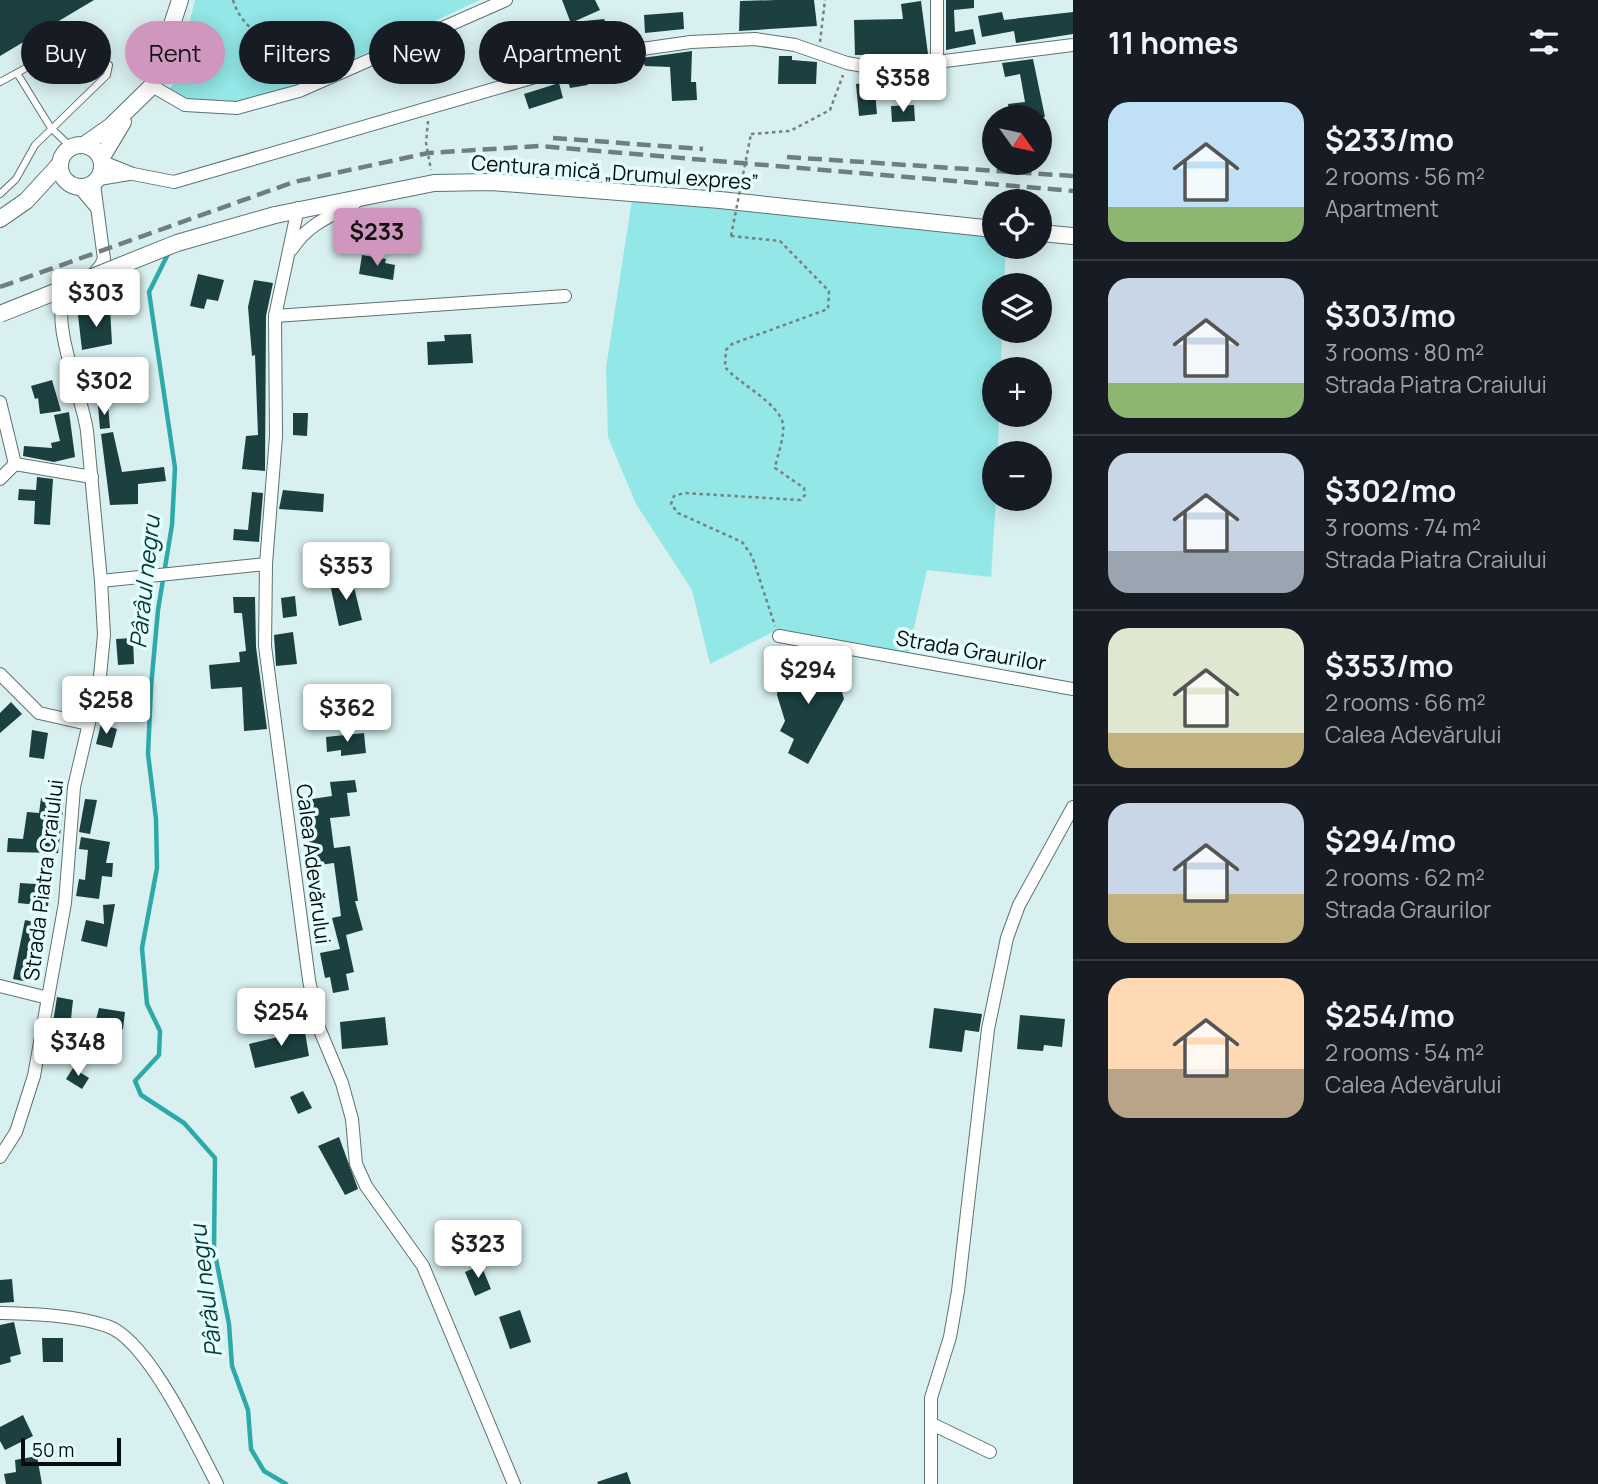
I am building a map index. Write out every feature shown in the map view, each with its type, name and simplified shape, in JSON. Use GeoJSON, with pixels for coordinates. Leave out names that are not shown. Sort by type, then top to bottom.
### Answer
{"type":"FeatureCollection","features":[{"type":"Feature","properties":{"kind":"main road"},"geometry":{"type":"LineString","coordinates":[[0,219],[26,201],[78,146],[131,108],[152,86],[180,0]]}},
{"type":"Feature","properties":{"kind":"main road"},"geometry":{"type":"LineString","coordinates":[[26,201],[86,184],[131,108]]}},
{"type":"Feature","properties":{"kind":"main road"},"geometry":{"type":"LineString","coordinates":[[78,146],[102,160]]}},
{"type":"Feature","properties":{"kind":"main road"},"geometry":{"type":"LineString","coordinates":[[60,163],[62,177],[86,184]]}},
{"type":"Feature","properties":{"kind":"main road","name":"Centura mică „Drumul expres”"},"geometry":{"type":"LineString","coordinates":[[0,314],[177,243],[298,208],[434,183],[491,182],[708,199],[982,228]]}},
{"type":"Feature","properties":{"kind":"main road"},"geometry":{"type":"LineString","coordinates":[[1052,234],[1073,236]]}},
{"type":"Feature","properties":{"kind":"street"},"geometry":{"type":"LineString","coordinates":[[152,86],[185,105],[237,108],[299,91],[506,0]]}},
{"type":"Feature","properties":{"kind":"street"},"geometry":{"type":"LineString","coordinates":[[937,0],[937,64]]}},
{"type":"Feature","properties":{"kind":"street"},"geometry":{"type":"LineString","coordinates":[[102,160],[133,173],[174,182],[621,52],[691,42],[755,38],[795,45],[847,63],[880,69],[1073,45]]}},
{"type":"Feature","properties":{"kind":"street"},"geometry":{"type":"LineString","coordinates":[[86,184],[133,173]]}},
{"type":"Feature","properties":{"kind":"street","name":"Strada Piatra Craiului"},"geometry":{"type":"LineString","coordinates":[[0,1157],[16,1132],[34,1076],[65,903],[74,787],[100,676],[104,635],[92,477],[83,405],[61,330],[60,310],[66,297],[86,283],[104,259],[102,230],[86,184]]}},
{"type":"Feature","properties":{"kind":"street"},"geometry":{"type":"LineString","coordinates":[[288,256],[299,238],[318,222],[370,196]]}},
{"type":"Feature","properties":{"kind":"street","name":"Calea Adevărului"},"geometry":{"type":"LineString","coordinates":[[298,208],[275,316],[276,436],[266,564],[265,646],[309,980],[320,1028],[342,1083],[352,1119],[356,1164],[366,1186],[423,1266],[514,1484]]}},
{"type":"Feature","properties":{"kind":"street"},"geometry":{"type":"LineString","coordinates":[[275,316],[565,296]]}},
{"type":"Feature","properties":{"kind":"street"},"geometry":{"type":"LineString","coordinates":[[0,402],[15,464]]}},
{"type":"Feature","properties":{"kind":"street"},"geometry":{"type":"LineString","coordinates":[[15,464],[92,477]]}},
{"type":"Feature","properties":{"kind":"street"},"geometry":{"type":"LineString","coordinates":[[0,479],[15,464]]}},
{"type":"Feature","properties":{"kind":"street"},"geometry":{"type":"LineString","coordinates":[[101,581],[266,564]]}},
{"type":"Feature","properties":{"kind":"street","name":"Strada Graurilor"},"geometry":{"type":"LineString","coordinates":[[779,636],[1073,689]]}},
{"type":"Feature","properties":{"kind":"street"},"geometry":{"type":"LineString","coordinates":[[0,674],[38,713],[88,724]]}},
{"type":"Feature","properties":{"kind":"street"},"geometry":{"type":"LineString","coordinates":[[931,1484],[932,1398],[950,1337],[958,1291],[988,1029],[1007,938],[1020,905],[1073,807]]}},
{"type":"Feature","properties":{"kind":"street"},"geometry":{"type":"LineString","coordinates":[[0,986],[48,998]]}},
{"type":"Feature","properties":{"kind":"street"},"geometry":{"type":"LineString","coordinates":[[0,1312],[110,1326],[134,1347],[166,1390],[217,1484]]}},
{"type":"Feature","properties":{"kind":"street"},"geometry":{"type":"LineString","coordinates":[[932,1424],[990,1452]]}},
{"type":"Feature","properties":{"kind":"lane"},"geometry":{"type":"LineString","coordinates":[[0,82],[65,47],[87,45],[109,65],[107,75],[35,145],[16,179],[0,194]]}},
{"type":"Feature","properties":{"kind":"lane"},"geometry":{"type":"LineString","coordinates":[[16,73],[51,128],[78,146]]}},
{"type":"Feature","properties":{"kind":"path"},"geometry":{"type":"LineString","coordinates":[[233,0],[248,21]]}},
{"type":"Feature","properties":{"kind":"path"},"geometry":{"type":"LineString","coordinates":[[818,53],[825,0]]}},
{"type":"Feature","properties":{"kind":"path"},"geometry":{"type":"LineString","coordinates":[[779,636],[752,556],[742,542],[678,513],[671,504],[674,496],[684,494],[800,499],[805,495],[804,488],[775,468],[783,425],[774,408],[724,367],[726,350],[732,344],[828,309],[829,291],[779,241],[732,236],[751,134],[790,131],[830,110],[847,63]]}},
{"type":"Feature","properties":{"kind":"path"},"geometry":{"type":"LineString","coordinates":[[429,109],[426,143],[434,183]]}},
{"type":"Feature","properties":{"kind":"shaded area"},"geometry":{"type":"Polygon","coordinates":[[[195,0],[480,0],[435,21],[369,21],[369,52],[355,58],[355,21],[239,21],[239,84],[299,84],[220,106],[185,101],[169,90],[173,84],[225,84],[225,21],[190,21],[195,0]]]}},
{"type":"Feature","properties":{"kind":"shaded area"},"geometry":{"type":"Polygon","coordinates":[[[633,193],[982,228],[982,259],[1005,259],[1005,273],[982,273],[982,343],[1002,343],[1001,357],[982,357],[982,427],[999,427],[998,441],[982,441],[982,511],[995,511],[991,577],[927,570],[907,659],[777,630],[710,664],[692,590],[636,504],[608,437],[606,368],[633,193]]]}},
{"type":"Feature","properties":{"kind":"building"},"geometry":{"type":"Polygon","coordinates":[[[0,0],[94,0],[59,21],[21,21],[21,43],[0,56],[0,0]]]}},
{"type":"Feature","properties":{"kind":"building"},"geometry":{"type":"Polygon","coordinates":[[[562,0],[595,0],[600,10],[570,21],[562,0]]]}},
{"type":"Feature","properties":{"kind":"building"},"geometry":{"type":"Polygon","coordinates":[[[814,0],[817,26],[739,31],[740,1],[814,0]]]}},
{"type":"Feature","properties":{"kind":"building"},"geometry":{"type":"Polygon","coordinates":[[[946,0],[974,0],[974,8],[954,10],[955,32],[973,29],[976,44],[946,50],[946,0]]]}},
{"type":"Feature","properties":{"kind":"building"},"geometry":{"type":"Polygon","coordinates":[[[921,1],[928,54],[855,55],[854,20],[903,19],[901,4],[921,1]]]}},
{"type":"Feature","properties":{"kind":"building"},"geometry":{"type":"Polygon","coordinates":[[[683,12],[684,29],[646,33],[644,15],[683,12]]]}},
{"type":"Feature","properties":{"kind":"building"},"geometry":{"type":"Polygon","coordinates":[[[1002,12],[1004,20],[1073,12],[1073,34],[1016,43],[1014,31],[982,37],[978,16],[1002,12]]]}},
{"type":"Feature","properties":{"kind":"building"},"geometry":{"type":"Polygon","coordinates":[[[692,51],[691,82],[696,82],[697,100],[672,101],[670,67],[646,66],[646,57],[692,51]]]}},
{"type":"Feature","properties":{"kind":"building"},"geometry":{"type":"Polygon","coordinates":[[[779,56],[817,62],[816,84],[778,84],[779,56]]]}},
{"type":"Feature","properties":{"kind":"building"},"geometry":{"type":"Polygon","coordinates":[[[1033,59],[1043,105],[1008,105],[1025,102],[1020,74],[1005,77],[1002,63],[1033,59]]]}},
{"type":"Feature","properties":{"kind":"building"},"geometry":{"type":"Polygon","coordinates":[[[922,73],[945,73],[944,93],[922,93],[922,73]]]}},
{"type":"Feature","properties":{"kind":"building"},"geometry":{"type":"Polygon","coordinates":[[[874,82],[877,114],[859,116],[856,84],[874,82]]]}},
{"type":"Feature","properties":{"kind":"building"},"geometry":{"type":"Polygon","coordinates":[[[559,84],[563,98],[529,109],[524,94],[559,84]]]}},
{"type":"Feature","properties":{"kind":"building"},"geometry":{"type":"Polygon","coordinates":[[[569,84],[588,85],[570,88],[569,84]]]}},
{"type":"Feature","properties":{"kind":"building"},"geometry":{"type":"Polygon","coordinates":[[[914,105],[915,121],[892,122],[891,106],[914,105]]]}},
{"type":"Feature","properties":{"kind":"building"},"geometry":{"type":"Polygon","coordinates":[[[362,255],[386,259],[385,263],[395,265],[393,280],[359,274],[362,255]]]}},
{"type":"Feature","properties":{"kind":"building"},"geometry":{"type":"Polygon","coordinates":[[[198,274],[224,280],[218,301],[207,299],[204,309],[190,306],[198,274]]]}},
{"type":"Feature","properties":{"kind":"building"},"geometry":{"type":"Polygon","coordinates":[[[254,280],[273,283],[266,316],[265,471],[242,469],[246,436],[258,435],[255,355],[252,356],[248,307],[254,280]]]}},
{"type":"Feature","properties":{"kind":"building"},"geometry":{"type":"Polygon","coordinates":[[[110,308],[112,344],[82,350],[78,315],[110,308]]]}},
{"type":"Feature","properties":{"kind":"building"},"geometry":{"type":"Polygon","coordinates":[[[471,334],[473,363],[428,365],[427,342],[445,341],[444,335],[471,334]]]}},
{"type":"Feature","properties":{"kind":"building"},"geometry":{"type":"Polygon","coordinates":[[[52,380],[61,411],[40,414],[38,398],[35,399],[31,386],[52,380]]]}},
{"type":"Feature","properties":{"kind":"building"},"geometry":{"type":"Polygon","coordinates":[[[108,405],[110,428],[100,429],[98,406],[108,405]]]}},
{"type":"Feature","properties":{"kind":"building"},"geometry":{"type":"Polygon","coordinates":[[[69,412],[75,457],[54,462],[23,456],[24,446],[52,448],[51,443],[60,441],[54,415],[69,412]]]}},
{"type":"Feature","properties":{"kind":"building"},"geometry":{"type":"Polygon","coordinates":[[[293,413],[308,413],[307,436],[293,435],[293,413]]]}},
{"type":"Feature","properties":{"kind":"building"},"geometry":{"type":"Polygon","coordinates":[[[113,432],[122,472],[164,467],[166,481],[138,484],[138,504],[110,505],[101,434],[113,432]]]}},
{"type":"Feature","properties":{"kind":"building"},"geometry":{"type":"Polygon","coordinates":[[[37,477],[53,479],[50,525],[34,524],[35,501],[18,500],[19,489],[36,490],[37,477]]]}},
{"type":"Feature","properties":{"kind":"building"},"geometry":{"type":"Polygon","coordinates":[[[283,490],[324,494],[323,512],[279,509],[283,490]]]}},
{"type":"Feature","properties":{"kind":"building"},"geometry":{"type":"Polygon","coordinates":[[[252,492],[263,493],[259,542],[233,540],[234,529],[248,530],[252,492]]]}},
{"type":"Feature","properties":{"kind":"building"},"geometry":{"type":"Polygon","coordinates":[[[352,579],[362,620],[339,626],[330,584],[352,579]]]}},
{"type":"Feature","properties":{"kind":"building"},"geometry":{"type":"Polygon","coordinates":[[[295,596],[297,616],[283,618],[281,598],[295,596]]]}},
{"type":"Feature","properties":{"kind":"building"},"geometry":{"type":"Polygon","coordinates":[[[233,597],[255,597],[256,647],[267,729],[244,731],[242,687],[211,689],[209,665],[240,662],[239,652],[246,651],[242,613],[234,613],[233,597]]]}},
{"type":"Feature","properties":{"kind":"building"},"geometry":{"type":"Polygon","coordinates":[[[293,632],[297,664],[276,666],[274,635],[293,632]]]}},
{"type":"Feature","properties":{"kind":"building"},"geometry":{"type":"Polygon","coordinates":[[[133,638],[134,664],[118,665],[116,639],[133,638]]]}},
{"type":"Feature","properties":{"kind":"building"},"geometry":{"type":"Polygon","coordinates":[[[802,661],[827,665],[836,672],[844,699],[808,764],[788,753],[794,739],[780,731],[785,721],[777,695],[778,685],[788,669],[802,661]]]}},
{"type":"Feature","properties":{"kind":"building"},"geometry":{"type":"Polygon","coordinates":[[[11,702],[22,714],[0,733],[0,713],[11,702]]]}},
{"type":"Feature","properties":{"kind":"building"},"geometry":{"type":"Polygon","coordinates":[[[101,724],[117,729],[112,748],[96,744],[101,724]]]}},
{"type":"Feature","properties":{"kind":"building"},"geometry":{"type":"Polygon","coordinates":[[[32,730],[48,733],[44,759],[29,757],[32,730]]]}},
{"type":"Feature","properties":{"kind":"building"},"geometry":{"type":"Polygon","coordinates":[[[364,733],[366,753],[341,756],[341,750],[327,752],[326,737],[364,733]]]}},
{"type":"Feature","properties":{"kind":"building"},"geometry":{"type":"Polygon","coordinates":[[[355,780],[357,792],[347,793],[350,816],[330,818],[334,848],[350,846],[358,901],[355,901],[363,930],[346,935],[354,972],[346,974],[349,990],[333,993],[330,977],[325,978],[320,953],[340,949],[332,918],[341,916],[334,863],[312,866],[305,800],[332,796],[330,782],[355,780]]]}},
{"type":"Feature","properties":{"kind":"building"},"geometry":{"type":"Polygon","coordinates":[[[41,798],[64,801],[58,853],[7,852],[8,838],[23,839],[27,812],[39,813],[41,798]]]}},
{"type":"Feature","properties":{"kind":"building"},"geometry":{"type":"Polygon","coordinates":[[[85,799],[97,800],[90,834],[79,832],[85,799]]]}},
{"type":"Feature","properties":{"kind":"building"},"geometry":{"type":"Polygon","coordinates":[[[81,837],[110,842],[106,863],[113,863],[112,877],[102,876],[99,899],[76,896],[79,879],[85,880],[88,850],[79,849],[81,837]]]}},
{"type":"Feature","properties":{"kind":"building"},"geometry":{"type":"Polygon","coordinates":[[[20,883],[50,885],[48,906],[18,903],[20,883]]]}},
{"type":"Feature","properties":{"kind":"building"},"geometry":{"type":"Polygon","coordinates":[[[115,904],[107,947],[81,941],[86,920],[104,924],[103,905],[115,904]]]}},
{"type":"Feature","properties":{"kind":"building"},"geometry":{"type":"Polygon","coordinates":[[[25,920],[48,925],[43,951],[36,949],[28,982],[13,979],[25,920]]]}},
{"type":"Feature","properties":{"kind":"building"},"geometry":{"type":"Polygon","coordinates":[[[57,997],[73,1000],[69,1038],[51,1035],[57,997]]]}},
{"type":"Feature","properties":{"kind":"building"},"geometry":{"type":"Polygon","coordinates":[[[99,1008],[125,1012],[123,1029],[111,1027],[110,1044],[90,1042],[99,1008]]]}},
{"type":"Feature","properties":{"kind":"building"},"geometry":{"type":"Polygon","coordinates":[[[934,1008],[982,1014],[979,1032],[965,1030],[962,1052],[929,1048],[934,1008]]]}},
{"type":"Feature","properties":{"kind":"building"},"geometry":{"type":"Polygon","coordinates":[[[1020,1015],[1065,1019],[1062,1047],[1044,1045],[1043,1051],[1017,1049],[1020,1015]]]}},
{"type":"Feature","properties":{"kind":"building"},"geometry":{"type":"Polygon","coordinates":[[[385,1017],[388,1045],[342,1049],[340,1022],[385,1017]]]}},
{"type":"Feature","properties":{"kind":"building"},"geometry":{"type":"Polygon","coordinates":[[[304,1026],[309,1056],[255,1068],[249,1044],[282,1036],[281,1030],[304,1026]]]}},
{"type":"Feature","properties":{"kind":"building"},"geometry":{"type":"Polygon","coordinates":[[[73,1068],[89,1078],[82,1089],[66,1079],[73,1068]]]}},
{"type":"Feature","properties":{"kind":"building"},"geometry":{"type":"Polygon","coordinates":[[[303,1091],[312,1108],[298,1114],[290,1097],[303,1091]]]}},
{"type":"Feature","properties":{"kind":"building"},"geometry":{"type":"Polygon","coordinates":[[[339,1137],[358,1189],[345,1195],[318,1146],[339,1137]]]}},
{"type":"Feature","properties":{"kind":"building"},"geometry":{"type":"Polygon","coordinates":[[[481,1265],[491,1289],[475,1296],[465,1272],[481,1265]]]}},
{"type":"Feature","properties":{"kind":"building"},"geometry":{"type":"Polygon","coordinates":[[[12,1279],[14,1302],[0,1303],[0,1280],[12,1279]]]}},
{"type":"Feature","properties":{"kind":"building"},"geometry":{"type":"Polygon","coordinates":[[[520,1310],[531,1342],[510,1349],[499,1317],[520,1310]]]}},
{"type":"Feature","properties":{"kind":"building"},"geometry":{"type":"Polygon","coordinates":[[[14,1322],[21,1354],[10,1357],[11,1362],[0,1365],[0,1325],[14,1322]]]}},
{"type":"Feature","properties":{"kind":"building"},"geometry":{"type":"Polygon","coordinates":[[[42,1338],[63,1338],[63,1362],[43,1362],[42,1338]]]}},
{"type":"Feature","properties":{"kind":"building"},"geometry":{"type":"Polygon","coordinates":[[[23,1415],[33,1436],[5,1450],[0,1441],[0,1427],[23,1415]]]}},
{"type":"Feature","properties":{"kind":"building"},"geometry":{"type":"Polygon","coordinates":[[[37,1456],[42,1484],[6,1484],[4,1474],[16,1472],[15,1460],[37,1456]]]}},
{"type":"Feature","properties":{"kind":"building"},"geometry":{"type":"Polygon","coordinates":[[[627,1472],[631,1484],[597,1482],[627,1472]]]}},
{"type":"Feature","properties":{"kind":"waterway","name":"Pârâul negru"},"geometry":{"type":"LineString","coordinates":[[169,252],[149,292],[175,468],[172,525],[158,610],[151,687],[148,754],[156,819],[157,868],[142,948],[147,1004],[160,1031],[159,1055],[135,1081],[141,1095],[184,1123],[215,1158],[214,1249],[229,1324],[232,1366],[248,1410],[251,1449],[264,1471],[286,1484]]}},
{"type":"Feature","properties":{"kind":"railway"},"geometry":{"type":"LineString","coordinates":[[553,138],[703,149]]}},
{"type":"Feature","properties":{"kind":"railway"},"geometry":{"type":"LineString","coordinates":[[0,287],[294,182],[428,153],[539,146],[1073,191]]}},
{"type":"Feature","properties":{"kind":"railway"},"geometry":{"type":"LineString","coordinates":[[787,157],[1073,176]]}}]}
